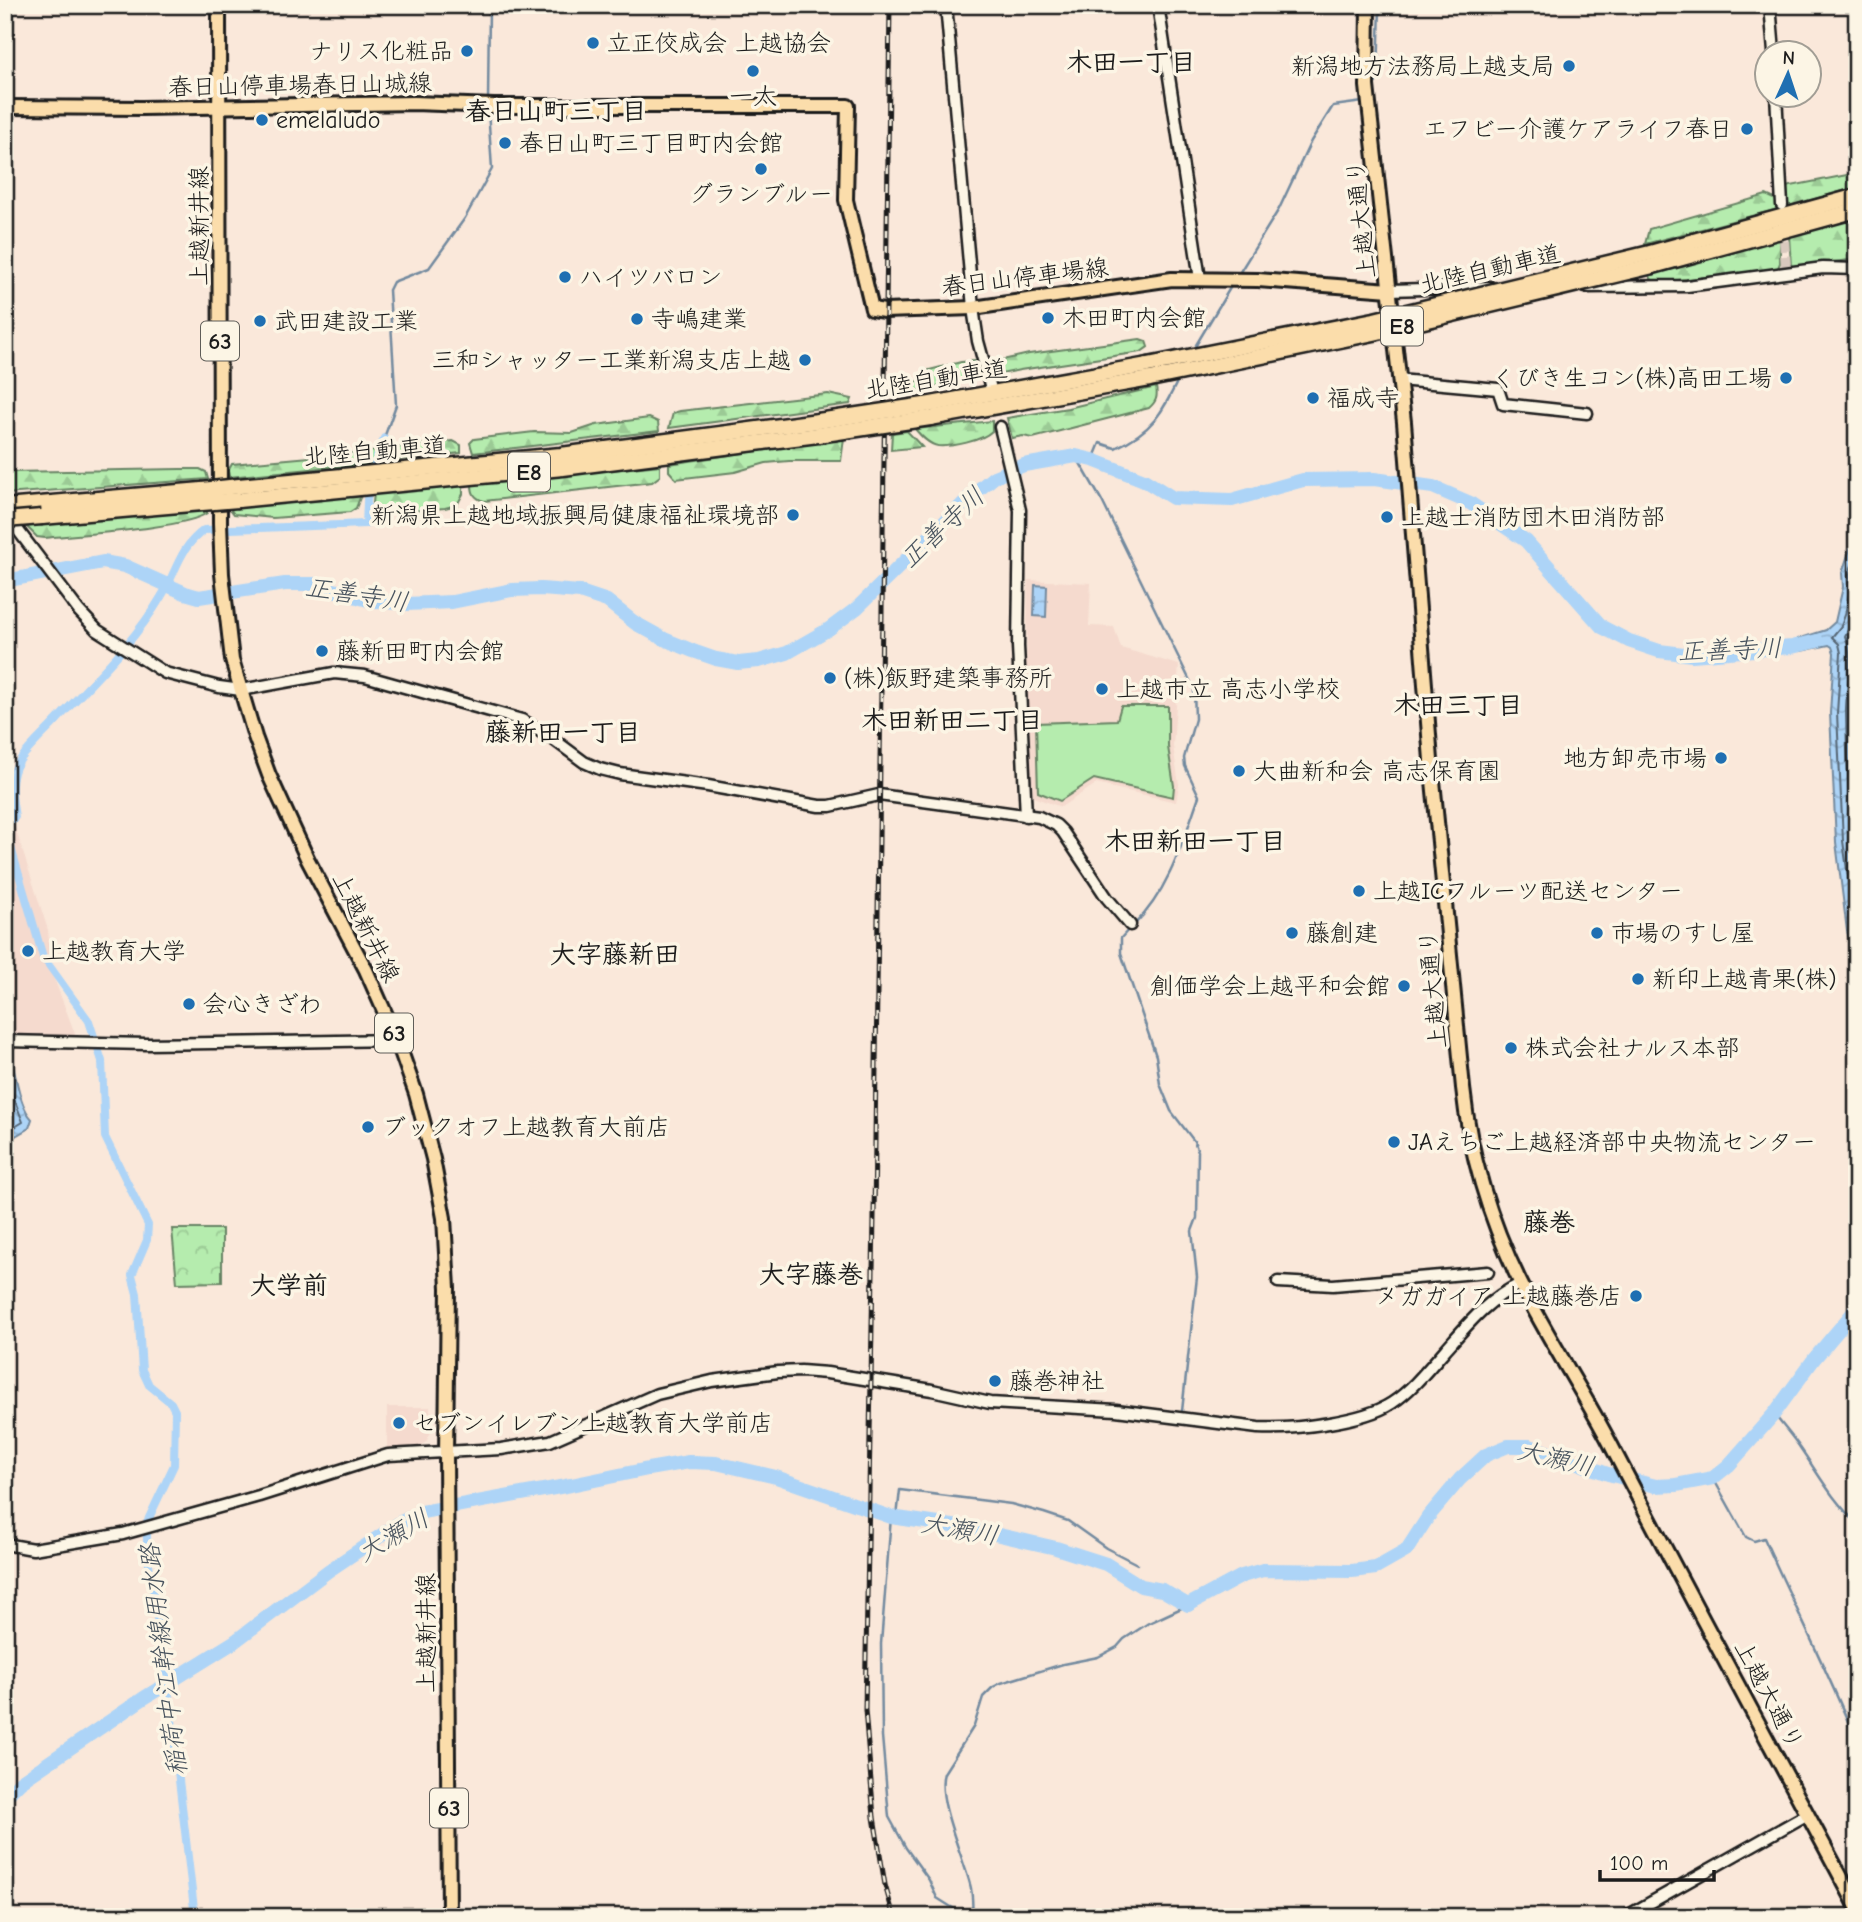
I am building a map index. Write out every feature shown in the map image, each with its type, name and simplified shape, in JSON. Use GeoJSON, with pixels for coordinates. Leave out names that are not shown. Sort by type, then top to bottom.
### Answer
{"type":"FeatureCollection","features":[{"type":"Feature","properties":{"kind":"highway","name":"北陸自動車道"},"geometry":{"type":"LineString","coordinates":[[1651,260],[1857,196]]}},
{"type":"Feature","properties":{"kind":"highway","name":"北陸自動車道"},"geometry":{"type":"LineString","coordinates":[[5,507],[238,493],[818,428],[930,411],[1374,333],[1651,260],[1857,210]]}},
{"type":"Feature","properties":{"kind":"highway","name":"北陸自動車道"},"geometry":{"type":"LineString","coordinates":[[5,520],[202,496]]}},
{"type":"Feature","properties":{"kind":"main road","name":"上越新井線"},"geometry":{"type":"LineString","coordinates":[[219,5],[220,523],[222,574],[232,660],[269,775],[308,860],[366,970],[397,1040],[416,1094],[433,1159],[444,1218],[448,1288],[446,1452],[449,1917]]}},
{"type":"Feature","properties":{"kind":"main road","name":"上越大通り"},"geometry":{"type":"LineString","coordinates":[[1368,5],[1367,86],[1408,471],[1433,773],[1467,1122],[1482,1183],[1520,1284],[1611,1444],[1857,1907]]}},
{"type":"Feature","properties":{"kind":"main road","name":"春日山停車場春日山城線"},"geometry":{"type":"LineString","coordinates":[[5,107],[220,107],[342,103],[848,106]]}},
{"type":"Feature","properties":{"kind":"main road","name":"春日山停車場線"},"geometry":{"type":"LineString","coordinates":[[848,106],[846,200],[872,309],[973,308],[1144,283],[1200,279],[1258,280],[1390,290]]}},
{"type":"Feature","properties":{"kind":"street"},"geometry":{"type":"LineString","coordinates":[[946,5],[973,308],[989,385]]}},
{"type":"Feature","properties":{"kind":"street"},"geometry":{"type":"LineString","coordinates":[[1158,5],[1200,279]]}},
{"type":"Feature","properties":{"kind":"street"},"geometry":{"type":"LineString","coordinates":[[1770,5],[1773,38]]}},
{"type":"Feature","properties":{"kind":"street"},"geometry":{"type":"LineString","coordinates":[[1777,108],[1782,205]]}},
{"type":"Feature","properties":{"kind":"street"},"geometry":{"type":"LineString","coordinates":[[1390,290],[1687,286],[1786,270],[1857,269]]}},
{"type":"Feature","properties":{"kind":"street"},"geometry":{"type":"LineString","coordinates":[[1399,380],[1498,389],[1503,404],[1587,413]]}},
{"type":"Feature","properties":{"kind":"street"},"geometry":{"type":"LineString","coordinates":[[1000,427],[1019,497],[1021,558],[1018,646],[1026,816]]}},
{"type":"Feature","properties":{"kind":"street"},"geometry":{"type":"LineString","coordinates":[[5,514],[79,611],[97,630],[165,673],[241,690],[334,673],[365,676],[522,720],[584,762],[620,774],[708,786],[819,806],[879,795],[1049,821],[1063,832],[1107,898],[1130,925]]}},
{"type":"Feature","properties":{"kind":"street"},"geometry":{"type":"LineString","coordinates":[[5,1041],[147,1044],[397,1040]]}},
{"type":"Feature","properties":{"kind":"street"},"geometry":{"type":"LineString","coordinates":[[1278,1282],[1333,1285],[1488,1272]]}},
{"type":"Feature","properties":{"kind":"street"},"geometry":{"type":"LineString","coordinates":[[5,1544],[33,1549],[123,1534],[259,1496],[388,1455],[511,1447],[550,1441],[634,1403],[680,1388],[712,1381],[801,1371],[932,1390],[990,1403],[1116,1410],[1278,1429],[1299,1427],[1371,1413],[1392,1403],[1428,1370],[1477,1313],[1505,1291],[1520,1284]]}},
{"type":"Feature","properties":{"kind":"street"},"geometry":{"type":"LineString","coordinates":[[1625,1917],[1808,1814]]}},
{"type":"Feature","properties":{"kind":"shaded area","name":"上越市立 高志小学校"},"geometry":{"type":"Polygon","coordinates":[[[1028,580],[1091,583],[1089,626],[1114,627],[1121,648],[1179,665],[1173,746],[1179,785],[1176,802],[1096,784],[1061,807],[1033,797],[1026,678],[1028,580]]]}},
{"type":"Feature","properties":{"kind":"shaded area","name":"上越教育大学"},"geometry":{"type":"Polygon","coordinates":[[[5,818],[13,821],[48,930],[52,973],[80,1047],[5,1049],[5,818]]]}},
{"type":"Feature","properties":{"kind":"shaded area","name":"セブンイレブン上越教育大学前店"},"geometry":{"type":"Polygon","coordinates":[[[387,1407],[430,1407],[431,1432],[426,1442],[416,1449],[387,1452],[387,1407]]]}},
{"type":"Feature","properties":{"kind":"green space"},"geometry":{"type":"Polygon","coordinates":[[[1857,173],[1857,187],[1787,207],[1786,187],[1857,173]]]}},
{"type":"Feature","properties":{"kind":"green space"},"geometry":{"type":"Polygon","coordinates":[[[1766,195],[1777,200],[1778,209],[1645,244],[1649,229],[1766,195]]]}},
{"type":"Feature","properties":{"kind":"green space"},"geometry":{"type":"Polygon","coordinates":[[[1857,217],[1857,259],[1793,267],[1791,265],[1789,235],[1857,217]]]}},
{"type":"Feature","properties":{"kind":"green space"},"geometry":{"type":"Polygon","coordinates":[[[1780,236],[1780,263],[1777,270],[1657,282],[1651,279],[1649,271],[1780,236]]]}},
{"type":"Feature","properties":{"kind":"green space"},"geometry":{"type":"Polygon","coordinates":[[[1140,339],[1146,341],[1148,347],[1141,352],[992,376],[993,362],[1029,354],[1140,339]]]}},
{"type":"Feature","properties":{"kind":"green space"},"geometry":{"type":"Polygon","coordinates":[[[975,361],[981,376],[911,392],[915,382],[926,380],[929,370],[975,361]]]}},
{"type":"Feature","properties":{"kind":"green space"},"geometry":{"type":"Polygon","coordinates":[[[1156,387],[1156,399],[1149,408],[1033,438],[1012,438],[1007,418],[1068,408],[1156,387]]]}},
{"type":"Feature","properties":{"kind":"green space"},"geometry":{"type":"Polygon","coordinates":[[[828,394],[852,399],[850,404],[669,428],[673,413],[680,411],[828,394]]]}},
{"type":"Feature","properties":{"kind":"green space"},"geometry":{"type":"Polygon","coordinates":[[[649,418],[658,422],[659,431],[473,453],[470,443],[474,439],[534,432],[572,433],[596,425],[649,418]]]}},
{"type":"Feature","properties":{"kind":"green space"},"geometry":{"type":"Polygon","coordinates":[[[992,421],[992,431],[987,435],[951,445],[931,444],[915,429],[992,421]]]}},
{"type":"Feature","properties":{"kind":"green space"},"geometry":{"type":"Polygon","coordinates":[[[907,431],[922,447],[891,450],[892,433],[907,431]]]}},
{"type":"Feature","properties":{"kind":"green space"},"geometry":{"type":"Polygon","coordinates":[[[844,438],[841,461],[766,463],[735,472],[676,479],[669,471],[669,464],[844,438]]]}},
{"type":"Feature","properties":{"kind":"green space"},"geometry":{"type":"Polygon","coordinates":[[[453,441],[461,445],[461,453],[384,461],[386,449],[453,441]]]}},
{"type":"Feature","properties":{"kind":"green space"},"geometry":{"type":"Polygon","coordinates":[[[376,451],[373,463],[229,477],[228,471],[232,464],[376,451]]]}},
{"type":"Feature","properties":{"kind":"green space"},"geometry":{"type":"Polygon","coordinates":[[[660,465],[660,476],[652,482],[484,501],[476,497],[472,487],[472,484],[660,465]]]}},
{"type":"Feature","properties":{"kind":"green space"},"geometry":{"type":"Polygon","coordinates":[[[200,469],[206,472],[208,479],[5,494],[5,473],[10,472],[200,469]]]}},
{"type":"Feature","properties":{"kind":"green space"},"geometry":{"type":"Polygon","coordinates":[[[463,485],[463,494],[457,505],[372,514],[374,493],[463,485]]]}},
{"type":"Feature","properties":{"kind":"green space"},"geometry":{"type":"Polygon","coordinates":[[[361,495],[356,508],[350,512],[273,518],[234,514],[228,506],[361,495]]]}},
{"type":"Feature","properties":{"kind":"green space"},"geometry":{"type":"Polygon","coordinates":[[[207,508],[207,513],[195,519],[105,533],[45,538],[37,537],[26,526],[207,508]]]}},
{"type":"Feature","properties":{"kind":"green space"},"geometry":{"type":"Polygon","coordinates":[[[1121,706],[1168,706],[1168,747],[1173,797],[1094,779],[1060,801],[1038,792],[1036,723],[1117,720],[1121,706]]]}},
{"type":"Feature","properties":{"kind":"green space"},"geometry":{"type":"Polygon","coordinates":[[[172,1229],[222,1229],[222,1282],[177,1283],[172,1229]]]}},
{"type":"Feature","properties":{"kind":"water"},"geometry":{"type":"Polygon","coordinates":[[[1857,528],[1857,1002],[1854,989],[1854,954],[1847,931],[1836,842],[1830,713],[1834,653],[1829,645],[1801,651],[1798,639],[1826,630],[1835,622],[1843,587],[1842,573],[1857,528]]]}},
{"type":"Feature","properties":{"kind":"water"},"geometry":{"type":"Polygon","coordinates":[[[1035,585],[1047,586],[1046,617],[1034,616],[1035,585]]]}},
{"type":"Feature","properties":{"kind":"water"},"geometry":{"type":"Polygon","coordinates":[[[5,1063],[12,1063],[22,1100],[32,1119],[29,1128],[5,1142],[5,1063]]]}},
{"type":"Feature","properties":{"kind":"waterway"},"geometry":{"type":"LineString","coordinates":[[488,103],[489,5]]}},
{"type":"Feature","properties":{"kind":"waterway"},"geometry":{"type":"LineString","coordinates":[[1373,88],[1378,78],[1380,5]]}},
{"type":"Feature","properties":{"kind":"waterway"},"geometry":{"type":"LineString","coordinates":[[1238,275],[1279,209],[1311,141],[1333,106],[1363,102]]}},
{"type":"Feature","properties":{"kind":"waterway"},"geometry":{"type":"LineString","coordinates":[[384,438],[396,405],[389,290],[393,282],[429,268],[465,218],[492,169],[488,110]]}},
{"type":"Feature","properties":{"kind":"waterway"},"geometry":{"type":"LineString","coordinates":[[1193,350],[1233,283]]}},
{"type":"Feature","properties":{"kind":"waterway"},"geometry":{"type":"LineString","coordinates":[[1093,460],[1100,443],[1115,448],[1147,428],[1161,411],[1179,378]]}},
{"type":"Feature","properties":{"kind":"waterway","name":"稲荷中江幹線用水路"},"geometry":{"type":"LineString","coordinates":[[5,826],[15,817],[12,780],[16,766],[138,630],[161,597],[183,553],[195,537],[204,530],[366,524],[368,482],[384,438]]}},
{"type":"Feature","properties":{"kind":"waterway"},"geometry":{"type":"LineString","coordinates":[[1076,456],[1102,501],[1194,689],[1195,719],[1184,758],[1199,796],[1166,881],[1157,897],[1134,925]]}},
{"type":"Feature","properties":{"kind":"waterway","name":"正善寺川"},"geometry":{"type":"LineString","coordinates":[[5,581],[103,562],[125,566],[199,597],[285,584],[313,584],[368,600],[406,604],[452,602],[512,590],[580,592],[607,601],[635,623],[693,651],[738,663],[759,661],[787,653],[829,629],[857,608],[971,496],[994,477],[1024,465],[1076,456],[1144,480],[1173,498],[1232,500],[1303,480],[1374,479],[1433,487],[1470,503],[1526,541],[1602,627],[1629,641],[1659,651],[1692,655],[1792,647],[1817,641]]}},
{"type":"Feature","properties":{"kind":"waterway","name":"稲荷中江幹線用水路"},"geometry":{"type":"LineString","coordinates":[[5,827],[43,957],[89,1021],[102,1061],[105,1137],[148,1225],[147,1240],[132,1275],[137,1294],[142,1370],[149,1385],[171,1403],[175,1411],[174,1465],[147,1522],[147,1551],[170,1703],[195,1917]]}},
{"type":"Feature","properties":{"kind":"waterway"},"geometry":{"type":"LineString","coordinates":[[1129,929],[1121,938],[1121,953],[1156,1056],[1160,1084],[1171,1111],[1194,1141],[1198,1151],[1197,1218],[1192,1231],[1197,1277],[1182,1411]]}},
{"type":"Feature","properties":{"kind":"waterway","name":"大瀬川"},"geometry":{"type":"LineString","coordinates":[[5,1797],[20,1782],[144,1698],[234,1642],[328,1571],[401,1522],[422,1512],[689,1462],[716,1463],[776,1477],[891,1517],[973,1529],[1056,1548],[1106,1564],[1141,1586],[1162,1590],[1188,1605],[1242,1576],[1263,1570],[1352,1571],[1376,1568],[1406,1551],[1428,1517],[1460,1479],[1486,1455],[1508,1446],[1530,1446],[1608,1474],[1656,1486],[1713,1478],[1729,1465],[1774,1414],[1814,1359],[1857,1308]]}},
{"type":"Feature","properties":{"kind":"waterway"},"geometry":{"type":"LineString","coordinates":[[1774,1414],[1833,1497],[1857,1523]]}},
{"type":"Feature","properties":{"kind":"waterway"},"geometry":{"type":"LineString","coordinates":[[1713,1478],[1746,1537],[1754,1541],[1764,1538],[1857,1743]]}},
{"type":"Feature","properties":{"kind":"waterway"},"geometry":{"type":"LineString","coordinates":[[897,1517],[900,1490],[1011,1504],[1068,1521],[1106,1548],[1137,1564]]}},
{"type":"Feature","properties":{"kind":"waterway"},"geometry":{"type":"LineString","coordinates":[[891,1517],[881,1644],[882,1736],[889,1817],[906,1848],[929,1880],[937,1898],[967,1917]]}},
{"type":"Feature","properties":{"kind":"waterway"},"geometry":{"type":"LineString","coordinates":[[973,1917],[971,1888],[947,1812],[943,1784],[944,1773],[974,1726],[983,1697],[1001,1683],[1063,1664],[1098,1657],[1117,1647],[1147,1624],[1188,1605]]}},
{"type":"Feature","properties":{"kind":"tunnel"},"geometry":{"type":"LineString","coordinates":[[1783,226],[1786,267]]}},
{"type":"Feature","properties":{"kind":"railway"},"geometry":{"type":"LineString","coordinates":[[890,5],[865,1710],[874,1817],[885,1885],[894,1917]]}},
{"type":"Feature","properties":{"kind":"place","name":"立正佼成会 上越協会"},"geometry":{"type":"Point","coordinates":[593,43]}},
{"type":"Feature","properties":{"kind":"place","name":"ナリス化粧品"},"geometry":{"type":"Point","coordinates":[467,51]}},
{"type":"Feature","properties":{"kind":"place","name":"新潟地方法務局上越支局"},"geometry":{"type":"Point","coordinates":[1569,66]}},
{"type":"Feature","properties":{"kind":"place","name":"一太"},"geometry":{"type":"Point","coordinates":[753,71]}},
{"type":"Feature","properties":{"kind":"place","name":"emelaludo"},"geometry":{"type":"Point","coordinates":[262,120]}},
{"type":"Feature","properties":{"kind":"place","name":"エフビー介護ケアライフ春日"},"geometry":{"type":"Point","coordinates":[1747,129]}},
{"type":"Feature","properties":{"kind":"place","name":"春日山町三丁目町内会館"},"geometry":{"type":"Point","coordinates":[505,143]}},
{"type":"Feature","properties":{"kind":"place","name":"グランブルー"},"geometry":{"type":"Point","coordinates":[761,169]}},
{"type":"Feature","properties":{"kind":"place","name":"ハイツバロン"},"geometry":{"type":"Point","coordinates":[565,277]}},
{"type":"Feature","properties":{"kind":"place","name":"木田町内会館"},"geometry":{"type":"Point","coordinates":[1048,318]}},
{"type":"Feature","properties":{"kind":"place","name":"寺嶋建業"},"geometry":{"type":"Point","coordinates":[637,319]}},
{"type":"Feature","properties":{"kind":"place","name":"武田建設工業"},"geometry":{"type":"Point","coordinates":[260,321]}},
{"type":"Feature","properties":{"kind":"place","name":"三和シャッター工業新潟支店上越"},"geometry":{"type":"Point","coordinates":[805,360]}},
{"type":"Feature","properties":{"kind":"place","name":"くびき生コン(株)高田工場"},"geometry":{"type":"Point","coordinates":[1786,378]}},
{"type":"Feature","properties":{"kind":"place","name":"福成寺"},"geometry":{"type":"Point","coordinates":[1313,398]}},
{"type":"Feature","properties":{"kind":"place","name":"新潟県上越地域振興局健康福祉環境部"},"geometry":{"type":"Point","coordinates":[793,515]}},
{"type":"Feature","properties":{"kind":"place","name":"上越士消防団木田消防部"},"geometry":{"type":"Point","coordinates":[1387,517]}},
{"type":"Feature","properties":{"kind":"place","name":"藤新田町内会館"},"geometry":{"type":"Point","coordinates":[322,651]}},
{"type":"Feature","properties":{"kind":"place","name":"(株)飯野建築事務所"},"geometry":{"type":"Point","coordinates":[830,678]}},
{"type":"Feature","properties":{"kind":"place","name":"上越市立 高志小学校"},"geometry":{"type":"Point","coordinates":[1102,689]}},
{"type":"Feature","properties":{"kind":"place","name":"地方卸売市場"},"geometry":{"type":"Point","coordinates":[1721,758]}},
{"type":"Feature","properties":{"kind":"place","name":"大曲新和会 高志保育園"},"geometry":{"type":"Point","coordinates":[1239,771]}},
{"type":"Feature","properties":{"kind":"place","name":"上越ICフルーツ配送センター"},"geometry":{"type":"Point","coordinates":[1359,891]}},
{"type":"Feature","properties":{"kind":"place","name":"藤創建"},"geometry":{"type":"Point","coordinates":[1292,933]}},
{"type":"Feature","properties":{"kind":"place","name":"市場のすし屋"},"geometry":{"type":"Point","coordinates":[1597,933]}},
{"type":"Feature","properties":{"kind":"place","name":"上越教育大学"},"geometry":{"type":"Point","coordinates":[28,951]}},
{"type":"Feature","properties":{"kind":"place","name":"新印上越青果(株)"},"geometry":{"type":"Point","coordinates":[1638,979]}},
{"type":"Feature","properties":{"kind":"place","name":"創価学会上越平和会館"},"geometry":{"type":"Point","coordinates":[1404,986]}},
{"type":"Feature","properties":{"kind":"place","name":"会心きざわ"},"geometry":{"type":"Point","coordinates":[189,1004]}},
{"type":"Feature","properties":{"kind":"place","name":"株式会社ナルス本部"},"geometry":{"type":"Point","coordinates":[1511,1048]}},
{"type":"Feature","properties":{"kind":"place","name":"ブックオフ上越教育大前店"},"geometry":{"type":"Point","coordinates":[368,1127]}},
{"type":"Feature","properties":{"kind":"place","name":"JAえちご上越経済部中央物流センター"},"geometry":{"type":"Point","coordinates":[1394,1142]}},
{"type":"Feature","properties":{"kind":"place","name":"メガガイア 上越藤巻店"},"geometry":{"type":"Point","coordinates":[1636,1296]}},
{"type":"Feature","properties":{"kind":"place","name":"藤巻神社"},"geometry":{"type":"Point","coordinates":[995,1381]}},
{"type":"Feature","properties":{"kind":"place","name":"セブンイレブン上越教育大学前店"},"geometry":{"type":"Point","coordinates":[399,1423]}},
{"type":"Feature","properties":{"kind":"district","name":"木田一丁目"},"geometry":{"type":"Point","coordinates":[1131,62]}},
{"type":"Feature","properties":{"kind":"district","name":"春日山町三丁目"},"geometry":{"type":"Point","coordinates":[556,111]}},
{"type":"Feature","properties":{"kind":"district","name":"木田三丁目"},"geometry":{"type":"Point","coordinates":[1458,705]}},
{"type":"Feature","properties":{"kind":"district","name":"木田新田二丁目"},"geometry":{"type":"Point","coordinates":[952,720]}},
{"type":"Feature","properties":{"kind":"district","name":"藤新田一丁目"},"geometry":{"type":"Point","coordinates":[563,732]}},
{"type":"Feature","properties":{"kind":"district","name":"木田新田一丁目"},"geometry":{"type":"Point","coordinates":[1195,841]}},
{"type":"Feature","properties":{"kind":"district","name":"大字藤新田"},"geometry":{"type":"Point","coordinates":[615,954]}},
{"type":"Feature","properties":{"kind":"district","name":"藤巻"},"geometry":{"type":"Point","coordinates":[1549,1222]}},
{"type":"Feature","properties":{"kind":"district","name":"大字藤巻"},"geometry":{"type":"Point","coordinates":[811,1274]}},
{"type":"Feature","properties":{"kind":"district","name":"大学前"},"geometry":{"type":"Point","coordinates":[289,1285]}}]}
